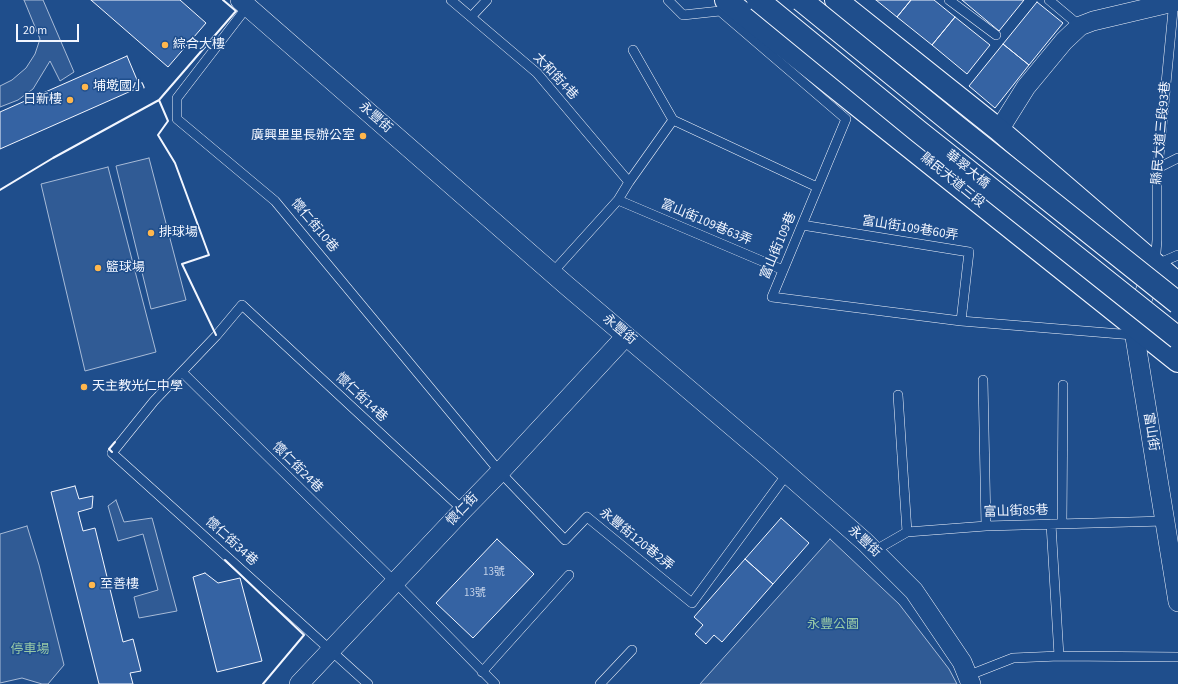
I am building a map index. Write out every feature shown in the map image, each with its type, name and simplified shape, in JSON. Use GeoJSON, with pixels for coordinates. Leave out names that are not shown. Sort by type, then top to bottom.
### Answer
{"type":"FeatureCollection","features":[{"type":"Feature","properties":{"kind":"main road","name":"縣民大道三段"},"geometry":{"type":"LineString","coordinates":[[726,0],[1133,330],[1178,361]]}},
{"type":"Feature","properties":{"kind":"main road","name":"華翠大橋"},"geometry":{"type":"LineString","coordinates":[[758,0],[924,136],[1178,338]]}},
{"type":"Feature","properties":{"kind":"main road"},"geometry":{"type":"LineString","coordinates":[[801,0],[962,131],[1178,302]]}},
{"type":"Feature","properties":{"kind":"main road"},"geometry":{"type":"LineString","coordinates":[[836,0],[999,130],[1178,284]]}},
{"type":"Feature","properties":{"kind":"street"},"geometry":{"type":"LineString","coordinates":[[999,130],[1026,87],[1064,41],[1080,26],[1175,1]]}},
{"type":"Feature","properties":{"kind":"street","name":"永豐街"},"geometry":{"type":"LineString","coordinates":[[243,3],[552,273],[787,474],[874,551],[914,591],[962,662],[969,680]]}},
{"type":"Feature","properties":{"kind":"street","name":"富山街"},"geometry":{"type":"LineString","coordinates":[[1155,265],[1133,330],[1165,521],[1174,552],[1178,602]]}},
{"type":"Feature","properties":{"kind":"street","name":"懷仁街"},"geometry":{"type":"LineString","coordinates":[[299,684],[500,472],[626,336]]}},
{"type":"Feature","properties":{"kind":"lane","name":"太和街4巷"},"geometry":{"type":"LineString","coordinates":[[451,0],[537,73],[629,182]]}},
{"type":"Feature","properties":{"kind":"lane"},"geometry":{"type":"LineString","coordinates":[[471,17],[487,0]]}},
{"type":"Feature","properties":{"kind":"lane","name":"富山街109巷"},"geometry":{"type":"LineString","coordinates":[[668,0],[683,15],[720,11],[846,119],[772,297],[961,321],[1133,330]]}},
{"type":"Feature","properties":{"kind":"lane"},"geometry":{"type":"LineString","coordinates":[[949,0],[996,35]]}},
{"type":"Feature","properties":{"kind":"lane"},"geometry":{"type":"LineString","coordinates":[[1048,0],[1080,26]]}},
{"type":"Feature","properties":{"kind":"lane","name":"縣民大道三段93巷"},"geometry":{"type":"LineString","coordinates":[[1155,265],[1157,240],[1157,177],[1175,1]]}},
{"type":"Feature","properties":{"kind":"lane","name":"懷仁街10巷"},"geometry":{"type":"LineString","coordinates":[[243,3],[177,98],[177,119],[276,201],[500,472]]}},
{"type":"Feature","properties":{"kind":"lane"},"geometry":{"type":"LineString","coordinates":[[633,50],[673,120],[817,187]]}},
{"type":"Feature","properties":{"kind":"lane"},"geometry":{"type":"LineString","coordinates":[[552,273],[618,200],[673,120]]}},
{"type":"Feature","properties":{"kind":"lane"},"geometry":{"type":"LineString","coordinates":[[1158,168],[1178,158]]}},
{"type":"Feature","properties":{"kind":"lane","name":"富山街109巷63弄"},"geometry":{"type":"LineString","coordinates":[[618,200],[783,270]]}},
{"type":"Feature","properties":{"kind":"lane","name":"富山街109巷60弄"},"geometry":{"type":"LineString","coordinates":[[802,225],[969,252],[961,321]]}},
{"type":"Feature","properties":{"kind":"lane"},"geometry":{"type":"LineString","coordinates":[[1155,265],[1178,255]]}},
{"type":"Feature","properties":{"kind":"lane","name":"懷仁街14巷"},"geometry":{"type":"LineString","coordinates":[[182,372],[216,336],[242,305],[463,510]]}},
{"type":"Feature","properties":{"kind":"lane","name":"懷仁街34巷"},"geometry":{"type":"LineString","coordinates":[[182,372],[154,401],[112,453],[368,684]]}},
{"type":"Feature","properties":{"kind":"lane","name":"懷仁街24巷"},"geometry":{"type":"LineString","coordinates":[[182,372],[395,582],[495,684]]}},
{"type":"Feature","properties":{"kind":"lane"},"geometry":{"type":"LineString","coordinates":[[983,380],[986,526]]}},
{"type":"Feature","properties":{"kind":"lane"},"geometry":{"type":"LineString","coordinates":[[1062,524],[1063,385]]}},
{"type":"Feature","properties":{"kind":"lane"},"geometry":{"type":"LineString","coordinates":[[898,395],[907,532]]}},
{"type":"Feature","properties":{"kind":"lane","name":"永豐街120巷2弄"},"geometry":{"type":"LineString","coordinates":[[500,472],[565,540],[587,517],[692,603],[787,474]]}},
{"type":"Feature","properties":{"kind":"lane","name":"富山街85巷"},"geometry":{"type":"LineString","coordinates":[[874,551],[907,532],[986,526],[1165,521]]}},
{"type":"Feature","properties":{"kind":"lane"},"geometry":{"type":"LineString","coordinates":[[1052,524],[1059,656]]}},
{"type":"Feature","properties":{"kind":"lane"},"geometry":{"type":"LineString","coordinates":[[482,672],[569,575]]}},
{"type":"Feature","properties":{"kind":"lane"},"geometry":{"type":"LineString","coordinates":[[600,684],[632,650]]}},
{"type":"Feature","properties":{"kind":"lane"},"geometry":{"type":"LineString","coordinates":[[969,680],[1013,658],[1059,656],[1178,657]]}},
{"type":"Feature","properties":{"kind":"shaded area"},"geometry":{"type":"Polygon","coordinates":[[[24,0],[43,0],[74,72],[60,81],[50,61],[33,89],[18,100],[0,107],[0,86],[12,80],[26,68],[35,54],[40,39],[24,0]]]}},
{"type":"Feature","properties":{"kind":"shaded area","name":"排球場"},"geometry":{"type":"Polygon","coordinates":[[[149,158],[186,300],[151,309],[116,166],[149,158]]]}},
{"type":"Feature","properties":{"kind":"shaded area","name":"籃球場"},"geometry":{"type":"Polygon","coordinates":[[[108,167],[156,352],[85,371],[41,184],[108,167]]]}},
{"type":"Feature","properties":{"kind":"shaded area"},"geometry":{"type":"Polygon","coordinates":[[[116,500],[124,522],[152,518],[177,611],[139,618],[134,597],[158,590],[143,534],[118,541],[108,506],[116,500]]]}},
{"type":"Feature","properties":{"kind":"shaded area","name":"停車場"},"geometry":{"type":"Polygon","coordinates":[[[27,526],[39,565],[64,665],[48,684],[42,684],[22,678],[0,683],[0,534],[27,526]]]}},
{"type":"Feature","properties":{"kind":"shaded area","name":"永豐公園"},"geometry":{"type":"Polygon","coordinates":[[[830,539],[899,604],[949,669],[957,684],[700,684],[830,539]]]}},
{"type":"Feature","properties":{"kind":"building","name":"綜合大樓"},"geometry":{"type":"Polygon","coordinates":[[[91,0],[180,0],[206,23],[168,67],[91,0]]]}},
{"type":"Feature","properties":{"kind":"building"},"geometry":{"type":"Polygon","coordinates":[[[876,0],[911,0],[897,17],[876,0]]]}},
{"type":"Feature","properties":{"kind":"building"},"geometry":{"type":"Polygon","coordinates":[[[911,0],[934,0],[955,17],[932,45],[897,17],[911,0]]]}},
{"type":"Feature","properties":{"kind":"building"},"geometry":{"type":"Polygon","coordinates":[[[962,0],[1024,0],[999,31],[962,0]]]}},
{"type":"Feature","properties":{"kind":"building"},"geometry":{"type":"Polygon","coordinates":[[[1037,2],[1063,23],[1029,65],[1003,44],[1037,2]]]}},
{"type":"Feature","properties":{"kind":"building"},"geometry":{"type":"Polygon","coordinates":[[[955,17],[990,45],[967,74],[932,45],[955,17]]]}},
{"type":"Feature","properties":{"kind":"building"},"geometry":{"type":"Polygon","coordinates":[[[1003,44],[1029,65],[995,108],[969,86],[1003,44]]]}},
{"type":"Feature","properties":{"kind":"building","name":"日新樓"},"geometry":{"type":"Polygon","coordinates":[[[127,56],[140,87],[0,149],[0,112],[127,56]]]}},
{"type":"Feature","properties":{"kind":"building","name":"至善樓"},"geometry":{"type":"Polygon","coordinates":[[[75,486],[79,499],[93,496],[92,508],[78,512],[83,531],[95,528],[123,642],[133,639],[141,671],[130,673],[133,684],[99,684],[51,492],[75,486]]]}},
{"type":"Feature","properties":{"kind":"building"},"geometry":{"type":"Polygon","coordinates":[[[781,518],[809,543],[773,584],[745,559],[781,518]]]}},
{"type":"Feature","properties":{"kind":"building"},"geometry":{"type":"Polygon","coordinates":[[[497,539],[534,574],[473,638],[436,603],[497,539]]]}},
{"type":"Feature","properties":{"kind":"building"},"geometry":{"type":"Polygon","coordinates":[[[745,559],[773,584],[722,642],[714,635],[706,644],[695,634],[703,625],[694,617],[745,559]]]}},
{"type":"Feature","properties":{"kind":"building"},"geometry":{"type":"Polygon","coordinates":[[[205,573],[218,583],[240,578],[262,661],[217,672],[193,577],[205,573]]]}},
{"type":"Feature","properties":{"kind":"wall"},"geometry":{"type":"LineString","coordinates":[[0,190],[53,158],[159,100],[236,11],[223,0]]}},
{"type":"Feature","properties":{"kind":"wall"},"geometry":{"type":"LineString","coordinates":[[159,100],[168,121],[158,135],[175,163],[209,255],[182,264],[216,335]]}},
{"type":"Feature","properties":{"kind":"wall"},"geometry":{"type":"LineString","coordinates":[[112,452],[109,449],[115,442]]}},
{"type":"Feature","properties":{"kind":"wall"},"geometry":{"type":"LineString","coordinates":[[225,560],[304,635],[263,684]]}},
{"type":"Feature","properties":{"kind":"place","name":"綜合大樓"},"geometry":{"type":"Point","coordinates":[165,45]}},
{"type":"Feature","properties":{"kind":"place","name":"埔墘國小"},"geometry":{"type":"Point","coordinates":[85,87]}},
{"type":"Feature","properties":{"kind":"place","name":"日新樓"},"geometry":{"type":"Point","coordinates":[70,100]}},
{"type":"Feature","properties":{"kind":"place","name":"廣興里里長辦公室"},"geometry":{"type":"Point","coordinates":[363,136]}},
{"type":"Feature","properties":{"kind":"place","name":"排球場"},"geometry":{"type":"Point","coordinates":[151,233]}},
{"type":"Feature","properties":{"kind":"place","name":"籃球場"},"geometry":{"type":"Point","coordinates":[98,268]}},
{"type":"Feature","properties":{"kind":"place","name":"天主教光仁中學"},"geometry":{"type":"Point","coordinates":[84,387]}},
{"type":"Feature","properties":{"kind":"place","name":"至善樓"},"geometry":{"type":"Point","coordinates":[92,585]}}]}
